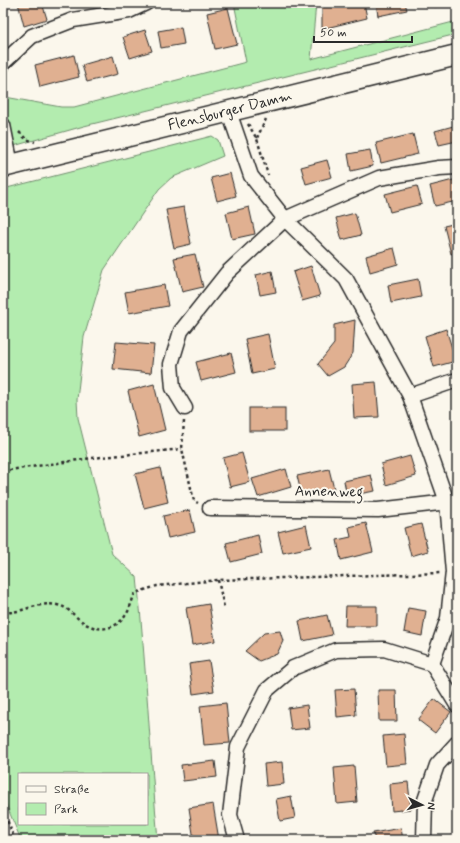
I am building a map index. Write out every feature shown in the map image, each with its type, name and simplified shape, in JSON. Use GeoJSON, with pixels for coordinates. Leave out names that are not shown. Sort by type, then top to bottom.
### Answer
{"type":"FeatureCollection","features":[{"type":"Feature","properties":{"kind":"street"},"geometry":{"type":"LineString","coordinates":[[3,63],[32,36],[74,20],[129,11],[146,3]]}},
{"type":"Feature","properties":{"kind":"street","name":"Flensburger Damm"},"geometry":{"type":"LineString","coordinates":[[7,166],[457,55]]}},
{"type":"Feature","properties":{"kind":"street"},"geometry":{"type":"LineString","coordinates":[[229,112],[250,176],[285,219],[346,279],[410,396],[452,502],[453,619],[432,664]]}},
{"type":"Feature","properties":{"kind":"street"},"geometry":{"type":"LineString","coordinates":[[3,125],[7,166]]}},
{"type":"Feature","properties":{"kind":"street"},"geometry":{"type":"LineString","coordinates":[[185,408],[173,388],[171,364],[181,331],[227,273],[285,219],[379,178],[439,168],[457,167]]}},
{"type":"Feature","properties":{"kind":"street"},"geometry":{"type":"LineString","coordinates":[[410,396],[457,380]]}},
{"type":"Feature","properties":{"kind":"street","name":"Annenweg"},"geometry":{"type":"LineString","coordinates":[[210,508],[378,510],[452,502]]}},
{"type":"Feature","properties":{"kind":"street"},"geometry":{"type":"LineString","coordinates":[[237,840],[230,815],[238,747],[267,690],[293,668],[336,650],[384,648],[432,664],[457,705]]}},
{"type":"Feature","properties":{"kind":"street"},"geometry":{"type":"LineString","coordinates":[[424,840],[425,800],[436,765],[457,743]]}},
{"type":"Feature","properties":{"kind":"path"},"geometry":{"type":"LineString","coordinates":[[257,139],[267,118]]}},
{"type":"Feature","properties":{"kind":"path"},"geometry":{"type":"LineString","coordinates":[[247,122],[257,139],[269,179]]}},
{"type":"Feature","properties":{"kind":"path"},"geometry":{"type":"LineString","coordinates":[[16,129],[26,139],[37,143]]}},
{"type":"Feature","properties":{"kind":"path"},"geometry":{"type":"LineString","coordinates":[[185,408],[182,449],[194,502],[210,508]]}},
{"type":"Feature","properties":{"kind":"path"},"geometry":{"type":"LineString","coordinates":[[3,471],[92,458],[182,449]]}},
{"type":"Feature","properties":{"kind":"path"},"geometry":{"type":"LineString","coordinates":[[3,612],[22,610],[47,603],[66,607],[89,626],[100,629],[112,628],[126,615],[136,593],[157,586],[218,580],[453,572]]}},
{"type":"Feature","properties":{"kind":"path"},"geometry":{"type":"LineString","coordinates":[[218,580],[224,607]]}},
{"type":"Feature","properties":{"kind":"path"},"geometry":{"type":"LineString","coordinates":[[3,810],[15,840]]}},
{"type":"Feature","properties":{"kind":"green space"},"geometry":{"type":"Polygon","coordinates":[[[234,3],[316,3],[311,59],[457,21],[457,34],[84,126],[3,149],[3,83],[5,97],[61,107],[74,107],[246,62],[234,3]]]}},
{"type":"Feature","properties":{"kind":"green space"},"geometry":{"type":"Polygon","coordinates":[[[3,20],[9,70],[3,83],[3,20]]]}},
{"type":"Feature","properties":{"kind":"green space"},"geometry":{"type":"Polygon","coordinates":[[[212,136],[218,140],[223,156],[171,178],[159,189],[104,270],[84,337],[77,400],[78,418],[112,554],[137,577],[158,840],[21,840],[3,797],[3,189],[212,136]]]}},
{"type":"Feature","properties":{"kind":"building"},"geometry":{"type":"Polygon","coordinates":[[[18,3],[42,3],[47,19],[24,26],[18,3]]]}},
{"type":"Feature","properties":{"kind":"building"},"geometry":{"type":"Polygon","coordinates":[[[51,3],[64,3],[52,6],[51,3]]]}},
{"type":"Feature","properties":{"kind":"building"},"geometry":{"type":"Polygon","coordinates":[[[322,3],[336,3],[337,5],[364,3],[367,18],[322,29],[322,3]]]}},
{"type":"Feature","properties":{"kind":"building"},"geometry":{"type":"Polygon","coordinates":[[[376,3],[405,3],[407,10],[378,16],[376,3]]]}},
{"type":"Feature","properties":{"kind":"building"},"geometry":{"type":"Polygon","coordinates":[[[434,3],[450,3],[435,7],[434,3]]]}},
{"type":"Feature","properties":{"kind":"building"},"geometry":{"type":"Polygon","coordinates":[[[228,8],[237,44],[215,49],[207,13],[228,8]]]}},
{"type":"Feature","properties":{"kind":"building"},"geometry":{"type":"Polygon","coordinates":[[[181,27],[184,44],[161,48],[158,31],[181,27]]]}},
{"type":"Feature","properties":{"kind":"building"},"geometry":{"type":"Polygon","coordinates":[[[145,30],[152,51],[130,58],[123,37],[145,30]]]}},
{"type":"Feature","properties":{"kind":"building"},"geometry":{"type":"Polygon","coordinates":[[[74,55],[79,77],[40,87],[35,65],[74,55]]]}},
{"type":"Feature","properties":{"kind":"building"},"geometry":{"type":"Polygon","coordinates":[[[113,56],[118,74],[87,82],[82,65],[113,56]]]}},
{"type":"Feature","properties":{"kind":"building"},"geometry":{"type":"Polygon","coordinates":[[[457,125],[457,141],[439,145],[435,131],[457,125]]]}},
{"type":"Feature","properties":{"kind":"building"},"geometry":{"type":"Polygon","coordinates":[[[413,134],[418,154],[381,163],[376,143],[413,134]]]}},
{"type":"Feature","properties":{"kind":"building"},"geometry":{"type":"Polygon","coordinates":[[[370,150],[373,166],[351,171],[348,154],[370,150]]]}},
{"type":"Feature","properties":{"kind":"building"},"geometry":{"type":"Polygon","coordinates":[[[327,160],[332,177],[306,184],[301,167],[327,160]]]}},
{"type":"Feature","properties":{"kind":"building"},"geometry":{"type":"Polygon","coordinates":[[[230,173],[236,196],[217,201],[211,178],[230,173]]]}},
{"type":"Feature","properties":{"kind":"building"},"geometry":{"type":"Polygon","coordinates":[[[457,179],[457,201],[435,206],[430,186],[457,179]]]}},
{"type":"Feature","properties":{"kind":"building"},"geometry":{"type":"Polygon","coordinates":[[[417,186],[422,204],[390,212],[385,194],[417,186]]]}},
{"type":"Feature","properties":{"kind":"building"},"geometry":{"type":"Polygon","coordinates":[[[184,207],[191,244],[174,248],[166,210],[184,207]]]}},
{"type":"Feature","properties":{"kind":"building"},"geometry":{"type":"Polygon","coordinates":[[[249,207],[255,234],[232,239],[226,213],[249,207]]]}},
{"type":"Feature","properties":{"kind":"building"},"geometry":{"type":"Polygon","coordinates":[[[355,213],[361,235],[342,240],[336,218],[355,213]]]}},
{"type":"Feature","properties":{"kind":"building"},"geometry":{"type":"Polygon","coordinates":[[[457,223],[457,252],[451,254],[444,226],[457,223]]]}},
{"type":"Feature","properties":{"kind":"building"},"geometry":{"type":"Polygon","coordinates":[[[394,248],[398,264],[370,272],[366,256],[394,248]]]}},
{"type":"Feature","properties":{"kind":"building"},"geometry":{"type":"Polygon","coordinates":[[[195,254],[203,287],[182,292],[174,258],[195,254]]]}},
{"type":"Feature","properties":{"kind":"building"},"geometry":{"type":"Polygon","coordinates":[[[311,266],[320,296],[302,301],[293,272],[311,266]]]}},
{"type":"Feature","properties":{"kind":"building"},"geometry":{"type":"Polygon","coordinates":[[[272,271],[276,292],[260,295],[256,275],[272,271]]]}},
{"type":"Feature","properties":{"kind":"building"},"geometry":{"type":"Polygon","coordinates":[[[418,279],[421,297],[391,303],[388,285],[418,279]]]}},
{"type":"Feature","properties":{"kind":"building"},"geometry":{"type":"Polygon","coordinates":[[[164,285],[168,306],[129,313],[125,292],[164,285]]]}},
{"type":"Feature","properties":{"kind":"building"},"geometry":{"type":"Polygon","coordinates":[[[355,320],[353,353],[344,367],[328,376],[318,364],[334,344],[334,325],[355,320]]]}},
{"type":"Feature","properties":{"kind":"building"},"geometry":{"type":"Polygon","coordinates":[[[446,329],[456,361],[434,367],[425,336],[446,329]]]}},
{"type":"Feature","properties":{"kind":"building"},"geometry":{"type":"Polygon","coordinates":[[[268,334],[275,369],[252,374],[245,339],[268,334]]]}},
{"type":"Feature","properties":{"kind":"building"},"geometry":{"type":"Polygon","coordinates":[[[116,342],[154,345],[151,373],[113,369],[116,342]]]}},
{"type":"Feature","properties":{"kind":"building"},"geometry":{"type":"Polygon","coordinates":[[[231,353],[236,372],[201,381],[196,362],[231,353]]]}},
{"type":"Feature","properties":{"kind":"building"},"geometry":{"type":"Polygon","coordinates":[[[376,382],[379,417],[354,418],[352,384],[376,382]]]}},
{"type":"Feature","properties":{"kind":"building"},"geometry":{"type":"Polygon","coordinates":[[[154,384],[165,430],[139,437],[128,391],[154,384]]]}},
{"type":"Feature","properties":{"kind":"building"},"geometry":{"type":"Polygon","coordinates":[[[249,408],[285,408],[285,431],[249,431],[249,408]]]}},
{"type":"Feature","properties":{"kind":"building"},"geometry":{"type":"Polygon","coordinates":[[[242,453],[250,482],[230,487],[223,458],[242,453]]]}},
{"type":"Feature","properties":{"kind":"building"},"geometry":{"type":"Polygon","coordinates":[[[410,456],[416,476],[386,485],[381,464],[410,456]]]}},
{"type":"Feature","properties":{"kind":"building"},"geometry":{"type":"Polygon","coordinates":[[[160,468],[168,502],[144,508],[135,474],[160,468]]]}},
{"type":"Feature","properties":{"kind":"building"},"geometry":{"type":"Polygon","coordinates":[[[286,469],[291,487],[258,497],[252,479],[286,469]]]}},
{"type":"Feature","properties":{"kind":"building"},"geometry":{"type":"Polygon","coordinates":[[[329,469],[334,489],[302,496],[297,476],[329,469]]]}},
{"type":"Feature","properties":{"kind":"building"},"geometry":{"type":"Polygon","coordinates":[[[371,475],[375,491],[347,496],[344,481],[371,475]]]}},
{"type":"Feature","properties":{"kind":"building"},"geometry":{"type":"Polygon","coordinates":[[[190,510],[195,532],[168,538],[163,516],[190,510]]]}},
{"type":"Feature","properties":{"kind":"building"},"geometry":{"type":"Polygon","coordinates":[[[366,523],[373,552],[341,560],[337,540],[351,537],[349,527],[366,523]]]}},
{"type":"Feature","properties":{"kind":"building"},"geometry":{"type":"Polygon","coordinates":[[[421,524],[428,551],[411,556],[404,528],[421,524]]]}},
{"type":"Feature","properties":{"kind":"building"},"geometry":{"type":"Polygon","coordinates":[[[306,525],[311,547],[283,553],[278,532],[306,525]]]}},
{"type":"Feature","properties":{"kind":"building"},"geometry":{"type":"Polygon","coordinates":[[[258,535],[262,554],[231,562],[226,543],[258,535]]]}},
{"type":"Feature","properties":{"kind":"building"},"geometry":{"type":"Polygon","coordinates":[[[209,604],[215,641],[192,645],[186,608],[209,604]]]}},
{"type":"Feature","properties":{"kind":"building"},"geometry":{"type":"Polygon","coordinates":[[[346,606],[377,606],[377,626],[345,626],[346,606]]]}},
{"type":"Feature","properties":{"kind":"building"},"geometry":{"type":"Polygon","coordinates":[[[408,608],[426,611],[422,636],[404,632],[408,608]]]}},
{"type":"Feature","properties":{"kind":"building"},"geometry":{"type":"Polygon","coordinates":[[[327,615],[332,635],[303,641],[299,621],[327,615]]]}},
{"type":"Feature","properties":{"kind":"building"},"geometry":{"type":"Polygon","coordinates":[[[280,631],[283,641],[277,654],[259,661],[245,651],[264,633],[280,631]]]}},
{"type":"Feature","properties":{"kind":"building"},"geometry":{"type":"Polygon","coordinates":[[[209,661],[214,691],[193,694],[189,664],[209,661]]]}},
{"type":"Feature","properties":{"kind":"building"},"geometry":{"type":"Polygon","coordinates":[[[354,689],[356,715],[337,717],[335,690],[354,689]]]}},
{"type":"Feature","properties":{"kind":"building"},"geometry":{"type":"Polygon","coordinates":[[[378,690],[396,690],[397,721],[379,721],[378,690]]]}},
{"type":"Feature","properties":{"kind":"building"},"geometry":{"type":"Polygon","coordinates":[[[434,699],[451,712],[435,733],[418,720],[434,699]]]}},
{"type":"Feature","properties":{"kind":"building"},"geometry":{"type":"Polygon","coordinates":[[[226,703],[230,743],[204,745],[200,706],[226,703]]]}},
{"type":"Feature","properties":{"kind":"building"},"geometry":{"type":"Polygon","coordinates":[[[307,705],[310,728],[291,730],[288,708],[307,705]]]}},
{"type":"Feature","properties":{"kind":"building"},"geometry":{"type":"Polygon","coordinates":[[[404,734],[407,764],[386,766],[383,736],[404,734]]]}},
{"type":"Feature","properties":{"kind":"building"},"geometry":{"type":"Polygon","coordinates":[[[215,761],[217,777],[183,781],[181,765],[215,761]]]}},
{"type":"Feature","properties":{"kind":"building"},"geometry":{"type":"Polygon","coordinates":[[[282,762],[284,784],[266,786],[264,764],[282,762]]]}},
{"type":"Feature","properties":{"kind":"building"},"geometry":{"type":"Polygon","coordinates":[[[354,766],[357,802],[337,804],[334,768],[354,766]]]}},
{"type":"Feature","properties":{"kind":"building"},"geometry":{"type":"Polygon","coordinates":[[[408,782],[411,809],[392,811],[390,784],[408,782]]]}},
{"type":"Feature","properties":{"kind":"building"},"geometry":{"type":"Polygon","coordinates":[[[291,796],[295,818],[280,821],[276,799],[291,796]]]}},
{"type":"Feature","properties":{"kind":"building"},"geometry":{"type":"Polygon","coordinates":[[[213,804],[219,840],[194,840],[189,808],[213,804]]]}},
{"type":"Feature","properties":{"kind":"building"},"geometry":{"type":"Polygon","coordinates":[[[401,828],[403,840],[375,840],[373,833],[401,828]]]}}]}
